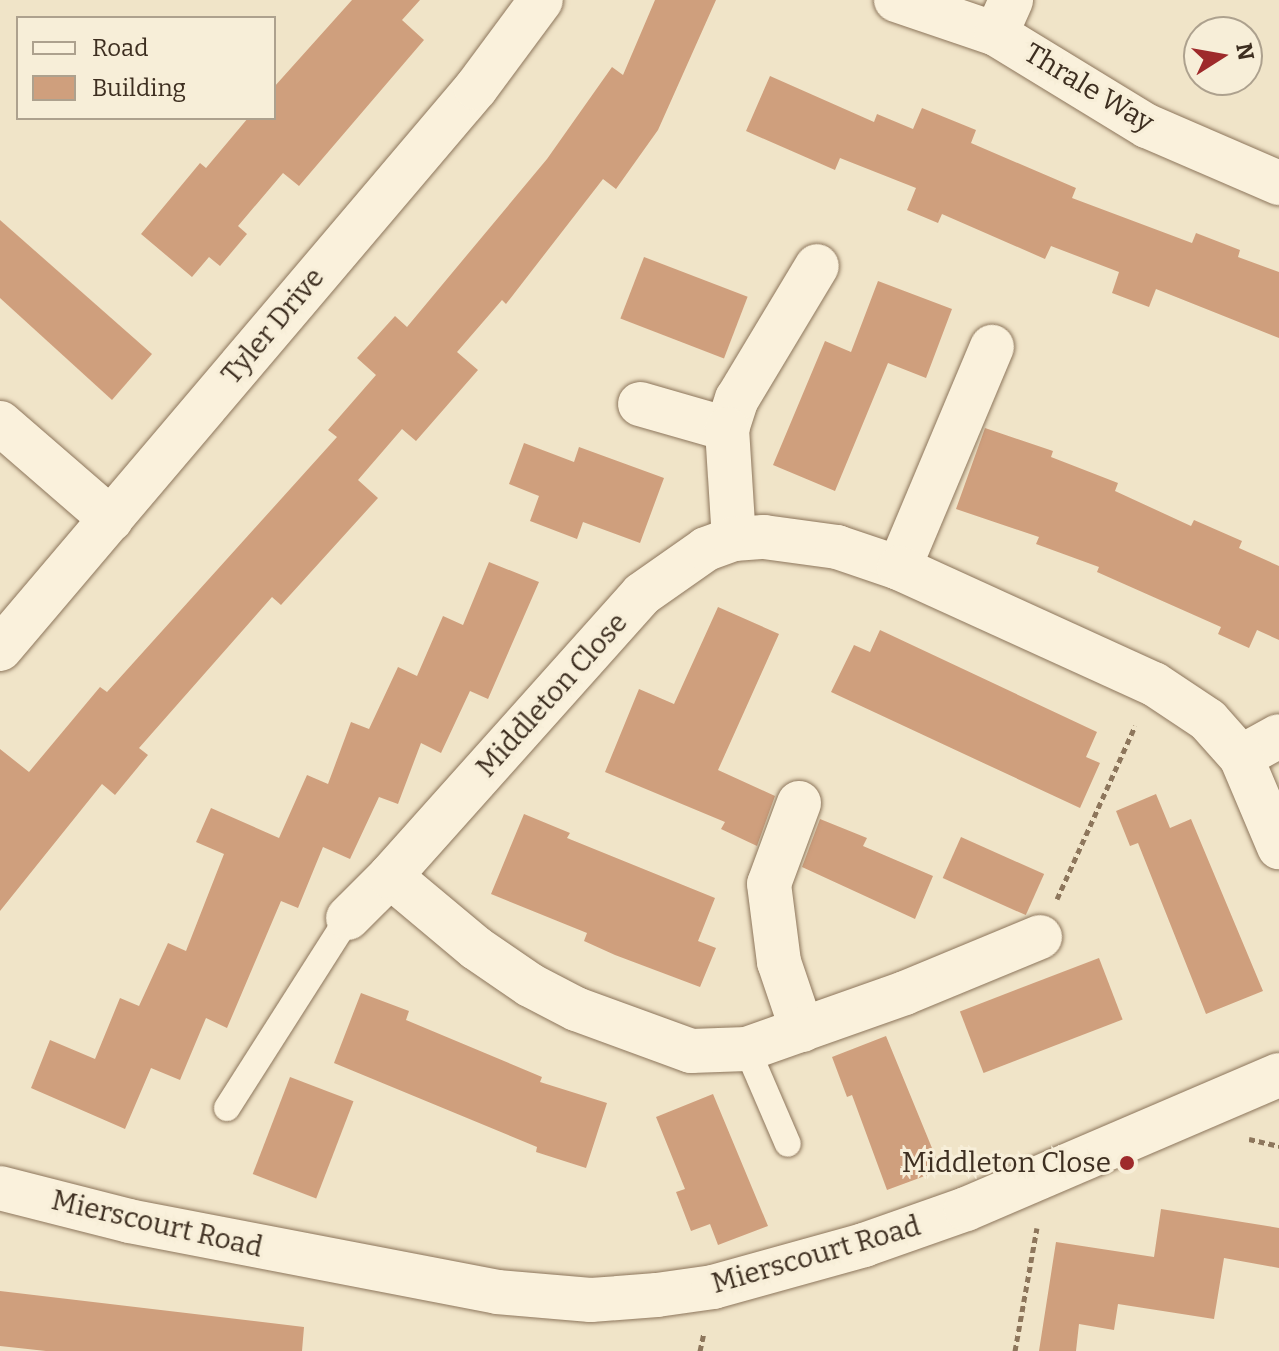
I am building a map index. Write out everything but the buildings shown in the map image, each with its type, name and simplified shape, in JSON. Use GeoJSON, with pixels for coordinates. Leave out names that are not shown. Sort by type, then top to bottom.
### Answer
{"type":"FeatureCollection","features":[{"type":"Feature","properties":{"kind":"street","name":"Tyler Drive"},"geometry":{"type":"LineString","coordinates":[[0,649],[476,88],[541,0]]}},
{"type":"Feature","properties":{"kind":"street","name":"Thrale Way"},"geometry":{"type":"LineString","coordinates":[[896,0],[1004,17],[1147,126],[1279,183]]}},
{"type":"Feature","properties":{"kind":"street"},"geometry":{"type":"LineString","coordinates":[[734,539],[727,429],[737,399],[817,266]]}},
{"type":"Feature","properties":{"kind":"street"},"geometry":{"type":"LineString","coordinates":[[899,568],[992,347]]}},
{"type":"Feature","properties":{"kind":"street"},"geometry":{"type":"LineString","coordinates":[[640,404],[727,429]]}},
{"type":"Feature","properties":{"kind":"street"},"geometry":{"type":"LineString","coordinates":[[0,423],[111,519]]}},
{"type":"Feature","properties":{"kind":"street","name":"Middleton Close"},"geometry":{"type":"LineString","coordinates":[[348,918],[390,876],[642,594],[675,568],[734,539],[764,537],[837,547],[899,568],[1154,684],[1208,720],[1241,757],[1279,847]]}},
{"type":"Feature","properties":{"kind":"street"},"geometry":{"type":"LineString","coordinates":[[1241,757],[1279,736]]}},
{"type":"Feature","properties":{"kind":"street"},"geometry":{"type":"LineString","coordinates":[[799,803],[769,884],[779,962],[802,1030]]}},
{"type":"Feature","properties":{"kind":"street"},"geometry":{"type":"LineString","coordinates":[[390,876],[476,948],[576,1009],[691,1051],[747,1049],[1040,937]]}},
{"type":"Feature","properties":{"kind":"street","name":"Mierscourt Road"},"geometry":{"type":"LineString","coordinates":[[0,1188],[312,1258],[497,1292],[591,1300],[713,1287],[803,1265],[1046,1176],[1279,1075]]}},
{"type":"Feature","properties":{"kind":"lane"},"geometry":{"type":"LineString","coordinates":[[227,1108],[348,918]]}},
{"type":"Feature","properties":{"kind":"lane"},"geometry":{"type":"LineString","coordinates":[[747,1049],[788,1144]]}},
{"type":"Feature","properties":{"kind":"path"},"geometry":{"type":"LineString","coordinates":[[1040,937],[1154,684]]}},
{"type":"Feature","properties":{"kind":"path"},"geometry":{"type":"LineString","coordinates":[[1015,1351],[1046,1176]]}},
{"type":"Feature","properties":{"kind":"place","name":"Middleton Close"},"geometry":{"type":"Point","coordinates":[1127,1163]}}]}
